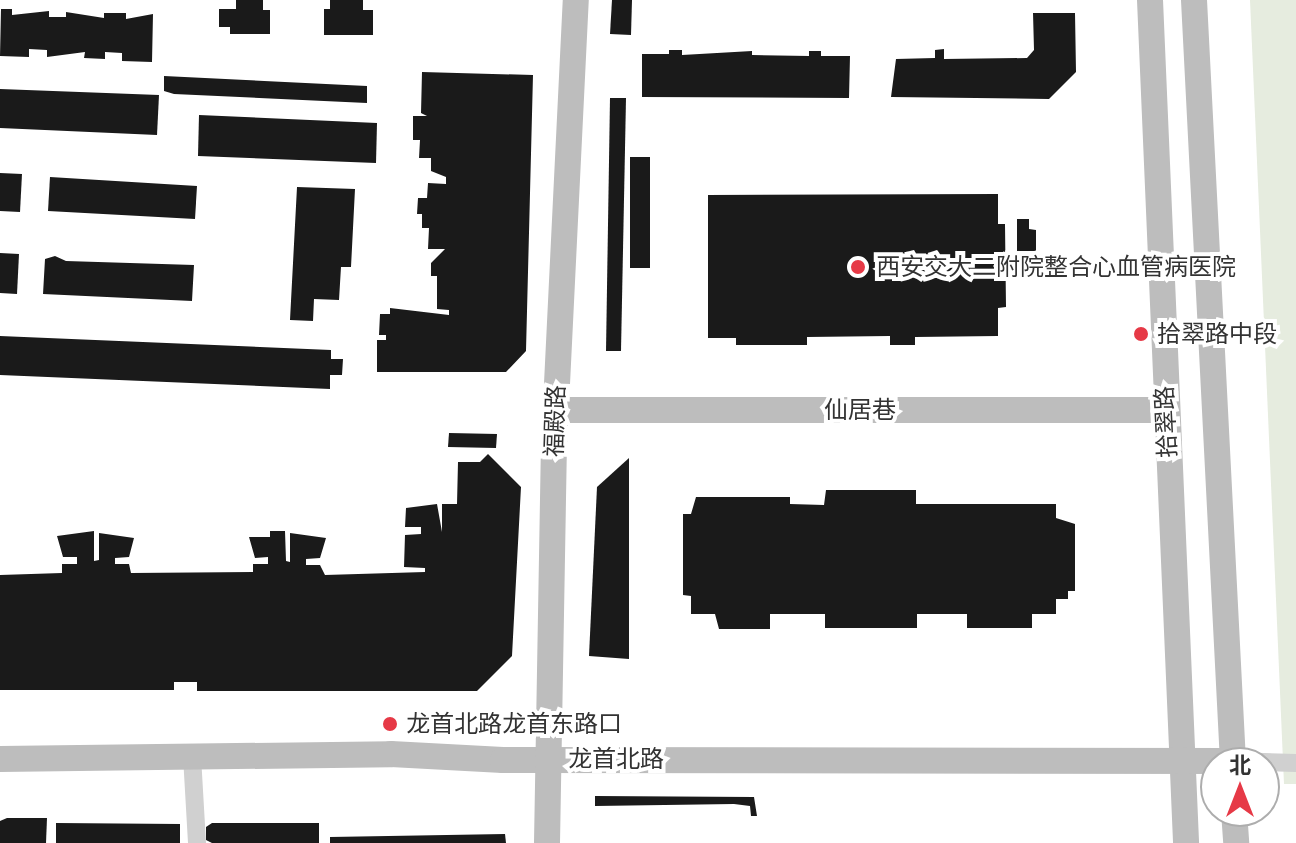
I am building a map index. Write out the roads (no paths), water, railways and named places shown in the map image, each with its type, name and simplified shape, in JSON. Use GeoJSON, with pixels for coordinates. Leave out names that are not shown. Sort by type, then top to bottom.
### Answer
{"type":"FeatureCollection","features":[{"type":"Feature","properties":{"kind":"street","name":"福殿路"},"geometry":{"type":"LineString","coordinates":[[547,843],[555,410],[576,0]]}},
{"type":"Feature","properties":{"kind":"street","name":"拾翠路"},"geometry":{"type":"LineString","coordinates":[[1150,0],[1165,410],[1186,843]]}},
{"type":"Feature","properties":{"kind":"street","name":"拾翠路"},"geometry":{"type":"LineString","coordinates":[[1194,0],[1205,293],[1232,747]]}},
{"type":"Feature","properties":{"kind":"street","name":"仙居巷"},"geometry":{"type":"LineString","coordinates":[[555,410],[1165,410]]}},
{"type":"Feature","properties":{"kind":"street","name":"龙首北路"},"geometry":{"type":"LineString","coordinates":[[0,759],[192,756],[1200,761]]}},
{"type":"Feature","properties":{"kind":"street"},"geometry":{"type":"LineString","coordinates":[[192,756],[197,843]]}},
{"type":"Feature","properties":{"kind":"place","name":"西安交大二附院整合心血管病医院"},"geometry":{"type":"Point","coordinates":[858,267]}},
{"type":"Feature","properties":{"kind":"place","name":"拾翠路中段"},"geometry":{"type":"Point","coordinates":[1141,334]}},
{"type":"Feature","properties":{"kind":"place","name":"龙首北路龙首东路口"},"geometry":{"type":"Point","coordinates":[390,724]}}]}
